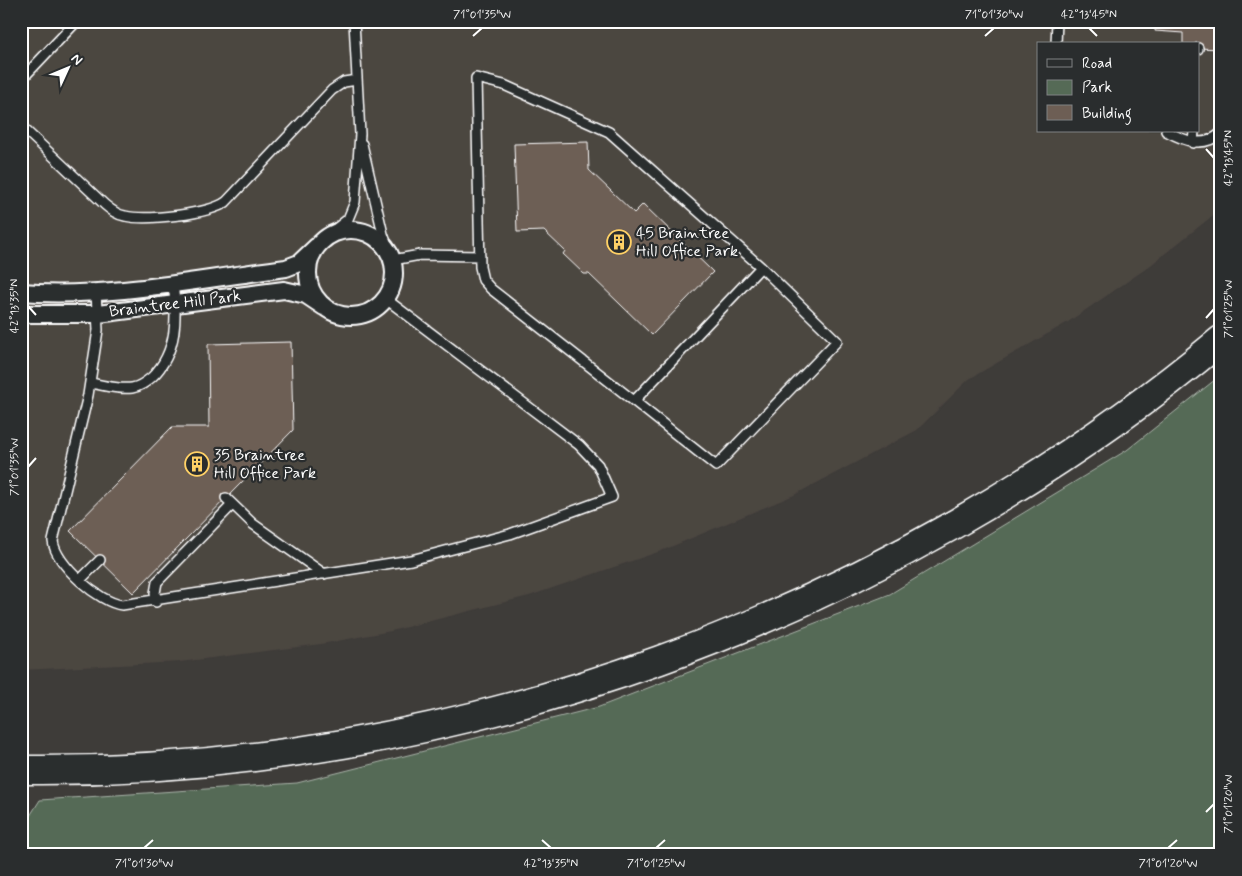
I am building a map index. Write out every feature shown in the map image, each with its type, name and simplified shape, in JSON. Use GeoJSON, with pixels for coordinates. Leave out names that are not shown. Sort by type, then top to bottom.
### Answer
{"type":"FeatureCollection","features":[{"type":"Feature","properties":{"kind":"highway"},"geometry":{"type":"LineString","coordinates":[[21,770],[107,768],[183,763],[258,756],[332,745],[489,712],[590,683],[659,660],[738,629],[833,588],[967,517],[1094,437],[1221,340]]}},
{"type":"Feature","properties":{"kind":"street"},"geometry":{"type":"LineString","coordinates":[[324,307],[314,296],[308,275],[310,260],[322,241],[343,230],[360,230],[374,236],[391,256],[394,283],[386,299]]}},
{"type":"Feature","properties":{"kind":"street","name":"Braintree Hill Park"},"geometry":{"type":"LineString","coordinates":[[21,292],[60,294],[96,292],[293,266],[305,259],[322,241]]}},
{"type":"Feature","properties":{"kind":"street","name":"Braintree Hill Park"},"geometry":{"type":"LineString","coordinates":[[21,314],[98,314],[284,290],[306,295],[337,314],[358,316],[378,307],[386,299]]}},
{"type":"Feature","properties":{"kind":"lane"},"geometry":{"type":"LineString","coordinates":[[322,241],[343,225],[354,208],[360,134],[354,21]]}},
{"type":"Feature","properties":{"kind":"lane"},"geometry":{"type":"LineString","coordinates":[[1056,42],[1058,21]]}},
{"type":"Feature","properties":{"kind":"lane"},"geometry":{"type":"LineString","coordinates":[[21,80],[76,22]]}},
{"type":"Feature","properties":{"kind":"lane"},"geometry":{"type":"LineString","coordinates":[[476,78],[504,85],[609,132],[761,268],[837,341],[716,466],[488,286],[480,272],[480,256],[476,78]]}},
{"type":"Feature","properties":{"kind":"lane"},"geometry":{"type":"LineString","coordinates":[[21,126],[105,205],[119,215],[134,217],[200,213],[214,209],[226,202],[332,90],[344,82],[357,80]]}},
{"type":"Feature","properties":{"kind":"lane"},"geometry":{"type":"LineString","coordinates":[[1168,132],[1193,143],[1206,142],[1221,133]]}},
{"type":"Feature","properties":{"kind":"lane"},"geometry":{"type":"LineString","coordinates":[[1193,143],[1194,132]]}},
{"type":"Feature","properties":{"kind":"lane"},"geometry":{"type":"LineString","coordinates":[[360,134],[381,229],[391,256],[480,256]]}},
{"type":"Feature","properties":{"kind":"lane"},"geometry":{"type":"LineString","coordinates":[[634,401],[761,268]]}},
{"type":"Feature","properties":{"kind":"lane"},"geometry":{"type":"LineString","coordinates":[[90,383],[126,389],[142,385],[162,365],[171,348],[176,323],[173,283]]}},
{"type":"Feature","properties":{"kind":"lane"},"geometry":{"type":"LineString","coordinates":[[96,292],[98,330],[90,383],[53,541],[59,557],[80,580],[102,599],[116,605],[156,602],[411,560],[480,543],[612,497],[598,465],[579,445],[386,299]]}},
{"type":"Feature","properties":{"kind":"lane"},"geometry":{"type":"LineString","coordinates":[[156,602],[157,582],[229,501],[253,524],[324,574]]}},
{"type":"Feature","properties":{"kind":"lane"},"geometry":{"type":"LineString","coordinates":[[80,580],[100,560]]}},
{"type":"Feature","properties":{"kind":"shaded area"},"geometry":{"type":"Polygon","coordinates":[[[21,21],[1221,21],[1221,209],[1147,268],[1068,322],[969,379],[917,430],[794,495],[661,551],[529,596],[391,631],[321,644],[180,662],[21,670],[21,21]]]}},
{"type":"Feature","properties":{"kind":"green space"},"geometry":{"type":"Polygon","coordinates":[[[1221,375],[1221,855],[26,855],[21,853],[21,830],[40,800],[297,783],[599,707],[890,594],[1127,450],[1221,375]]]}},
{"type":"Feature","properties":{"kind":"building"},"geometry":{"type":"Polygon","coordinates":[[[1156,21],[1221,21],[1221,49],[1200,48],[1200,42],[1183,42],[1183,33],[1155,31],[1156,21]]]}},
{"type":"Feature","properties":{"kind":"building","name":"45 Braintree Hill Office Park"},"geometry":{"type":"Polygon","coordinates":[[[588,142],[589,170],[634,213],[643,204],[713,272],[652,335],[589,274],[584,274],[563,254],[565,251],[544,231],[517,232],[514,144],[588,142]]]}},
{"type":"Feature","properties":{"kind":"building","name":"35 Braintree Hill Office Park"},"geometry":{"type":"Polygon","coordinates":[[[291,342],[293,430],[133,593],[70,531],[172,427],[209,427],[208,344],[291,342]]]}},
{"type":"Feature","properties":{"kind":"place","name":"45 Braintree Hill Office Park"},"geometry":{"type":"Point","coordinates":[619,242]}},
{"type":"Feature","properties":{"kind":"place","name":"35 Braintree Hill Office Park"},"geometry":{"type":"Point","coordinates":[197,464]}}]}
